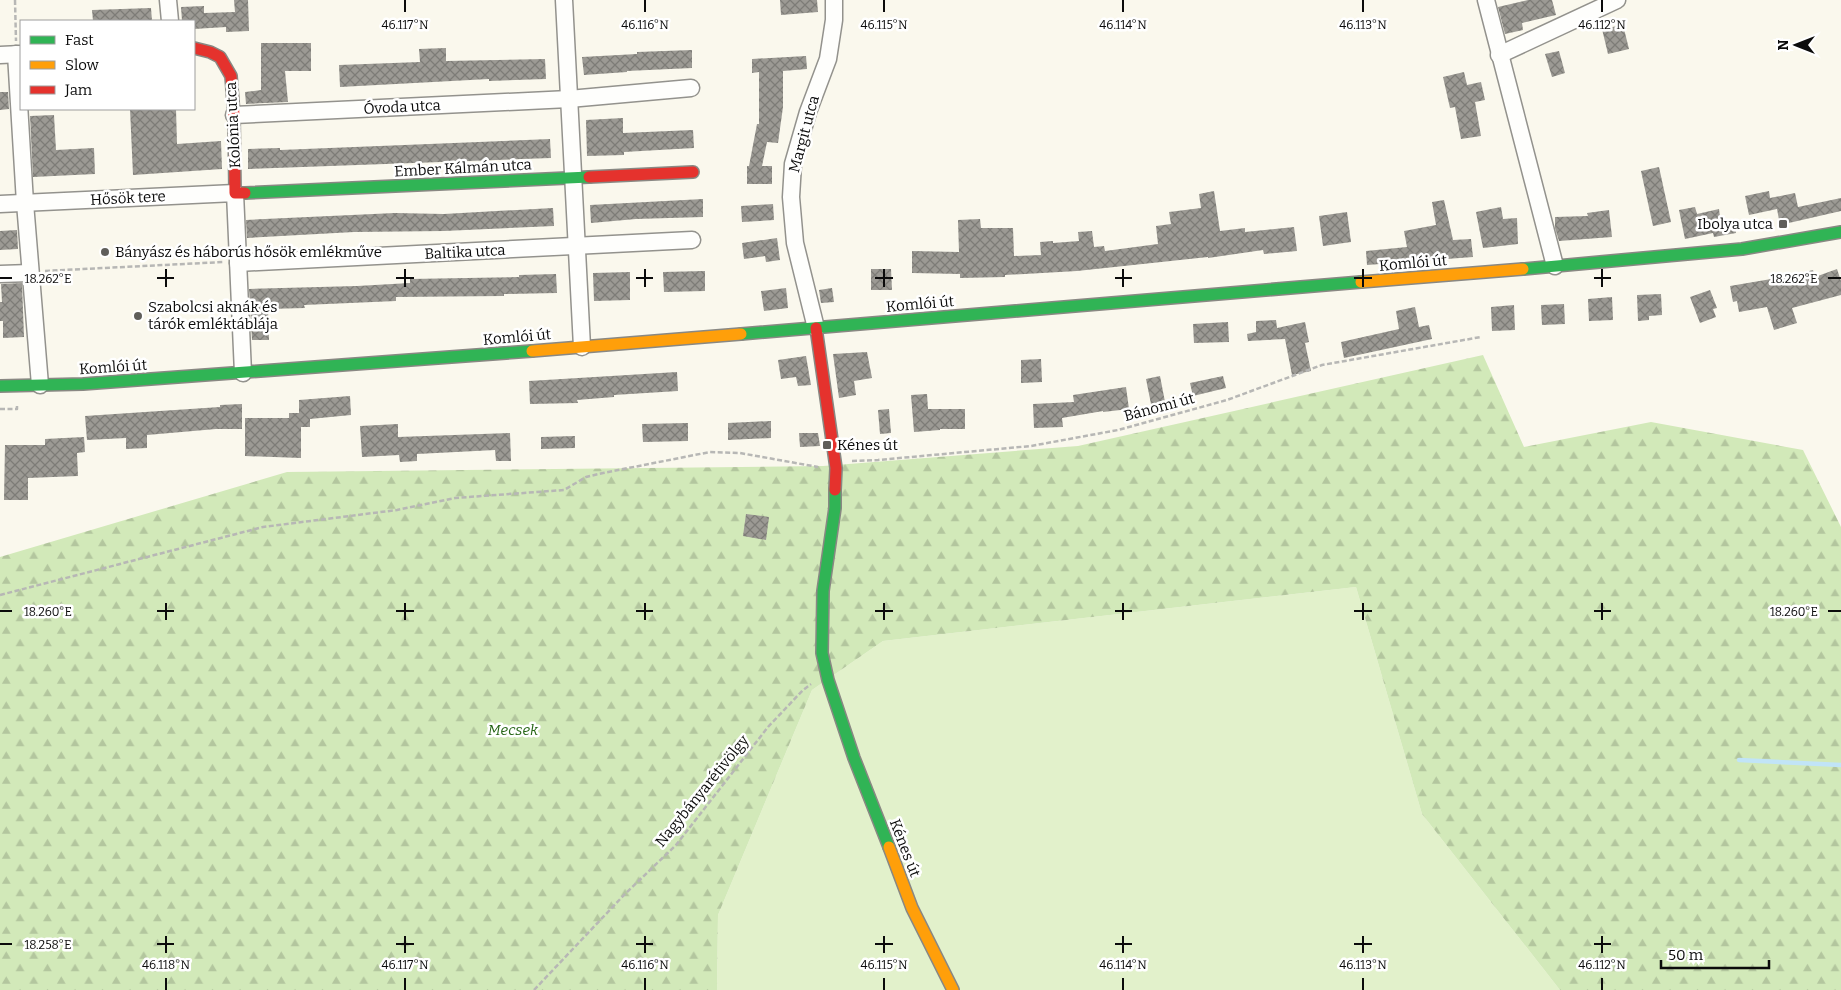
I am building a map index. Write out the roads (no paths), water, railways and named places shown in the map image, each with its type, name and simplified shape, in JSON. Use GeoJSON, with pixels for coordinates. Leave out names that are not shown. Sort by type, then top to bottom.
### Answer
{"type":"FeatureCollection","features":[{"type":"Feature","properties":{"kind":"main road","name":"Kolónia utca"},"geometry":{"type":"LineString","coordinates":[[195,48],[220,57],[231,76],[234,114],[235,193]]}},
{"type":"Feature","properties":{"kind":"main road","name":"Ember Kálmán utca"},"geometry":{"type":"LineString","coordinates":[[235,193],[693,172]]}},
{"type":"Feature","properties":{"kind":"main road","name":"Komlói út"},"geometry":{"type":"LineString","coordinates":[[0,386],[83,384],[243,373],[816,328],[1742,249],[1841,232]]}},
{"type":"Feature","properties":{"kind":"main road","name":"Kénes út"},"geometry":{"type":"LineString","coordinates":[[816,328],[836,464],[835,508],[824,591],[822,653],[854,758],[912,908],[953,990]]}},
{"type":"Feature","properties":{"kind":"street"},"geometry":{"type":"LineString","coordinates":[[168,0],[170,20]]}},
{"type":"Feature","properties":{"kind":"street"},"geometry":{"type":"LineString","coordinates":[[564,0],[582,347]]}},
{"type":"Feature","properties":{"kind":"street","name":"Margit utca"},"geometry":{"type":"LineString","coordinates":[[816,328],[795,243],[791,198],[793,164],[808,112],[828,59],[834,20],[834,0]]}},
{"type":"Feature","properties":{"kind":"street"},"geometry":{"type":"LineString","coordinates":[[1486,0],[1555,266]]}},
{"type":"Feature","properties":{"kind":"street"},"geometry":{"type":"LineString","coordinates":[[1499,55],[1617,0]]}},
{"type":"Feature","properties":{"kind":"street"},"geometry":{"type":"LineString","coordinates":[[12,54],[40,385]]}},
{"type":"Feature","properties":{"kind":"street","name":"Óvoda utca"},"geometry":{"type":"LineString","coordinates":[[234,114],[569,98],[691,88]]}},
{"type":"Feature","properties":{"kind":"street"},"geometry":{"type":"LineString","coordinates":[[235,193],[243,373]]}},
{"type":"Feature","properties":{"kind":"street","name":"Hősök tere"},"geometry":{"type":"LineString","coordinates":[[0,204],[235,193]]}},
{"type":"Feature","properties":{"kind":"street","name":"Baltika utca"},"geometry":{"type":"LineString","coordinates":[[238,263],[692,240]]}},
{"type":"Feature","properties":{"kind":"street"},"geometry":{"type":"LineString","coordinates":[[0,274],[30,273]]}},
{"type":"Feature","properties":{"kind":"waterway"},"geometry":{"type":"LineString","coordinates":[[1739,760],[1841,765]]}},
{"type":"Feature","properties":{"kind":"place","name":"Ibolya utca"},"geometry":{"type":"Point","coordinates":[1783,224]}},
{"type":"Feature","properties":{"kind":"place","name":"Bányász és háborús hősök emlékműve"},"geometry":{"type":"Point","coordinates":[105,252]}},
{"type":"Feature","properties":{"kind":"place","name":"Szabolcsi aknák és tárók emléktáblája"},"geometry":{"type":"Point","coordinates":[138,316]}},
{"type":"Feature","properties":{"kind":"place","name":"Kénes út"},"geometry":{"type":"Point","coordinates":[827,445]}},
{"type":"Feature","properties":{"kind":"park label","name":"Mecsek"},"geometry":{"type":"Point","coordinates":[513,730]}}]}
